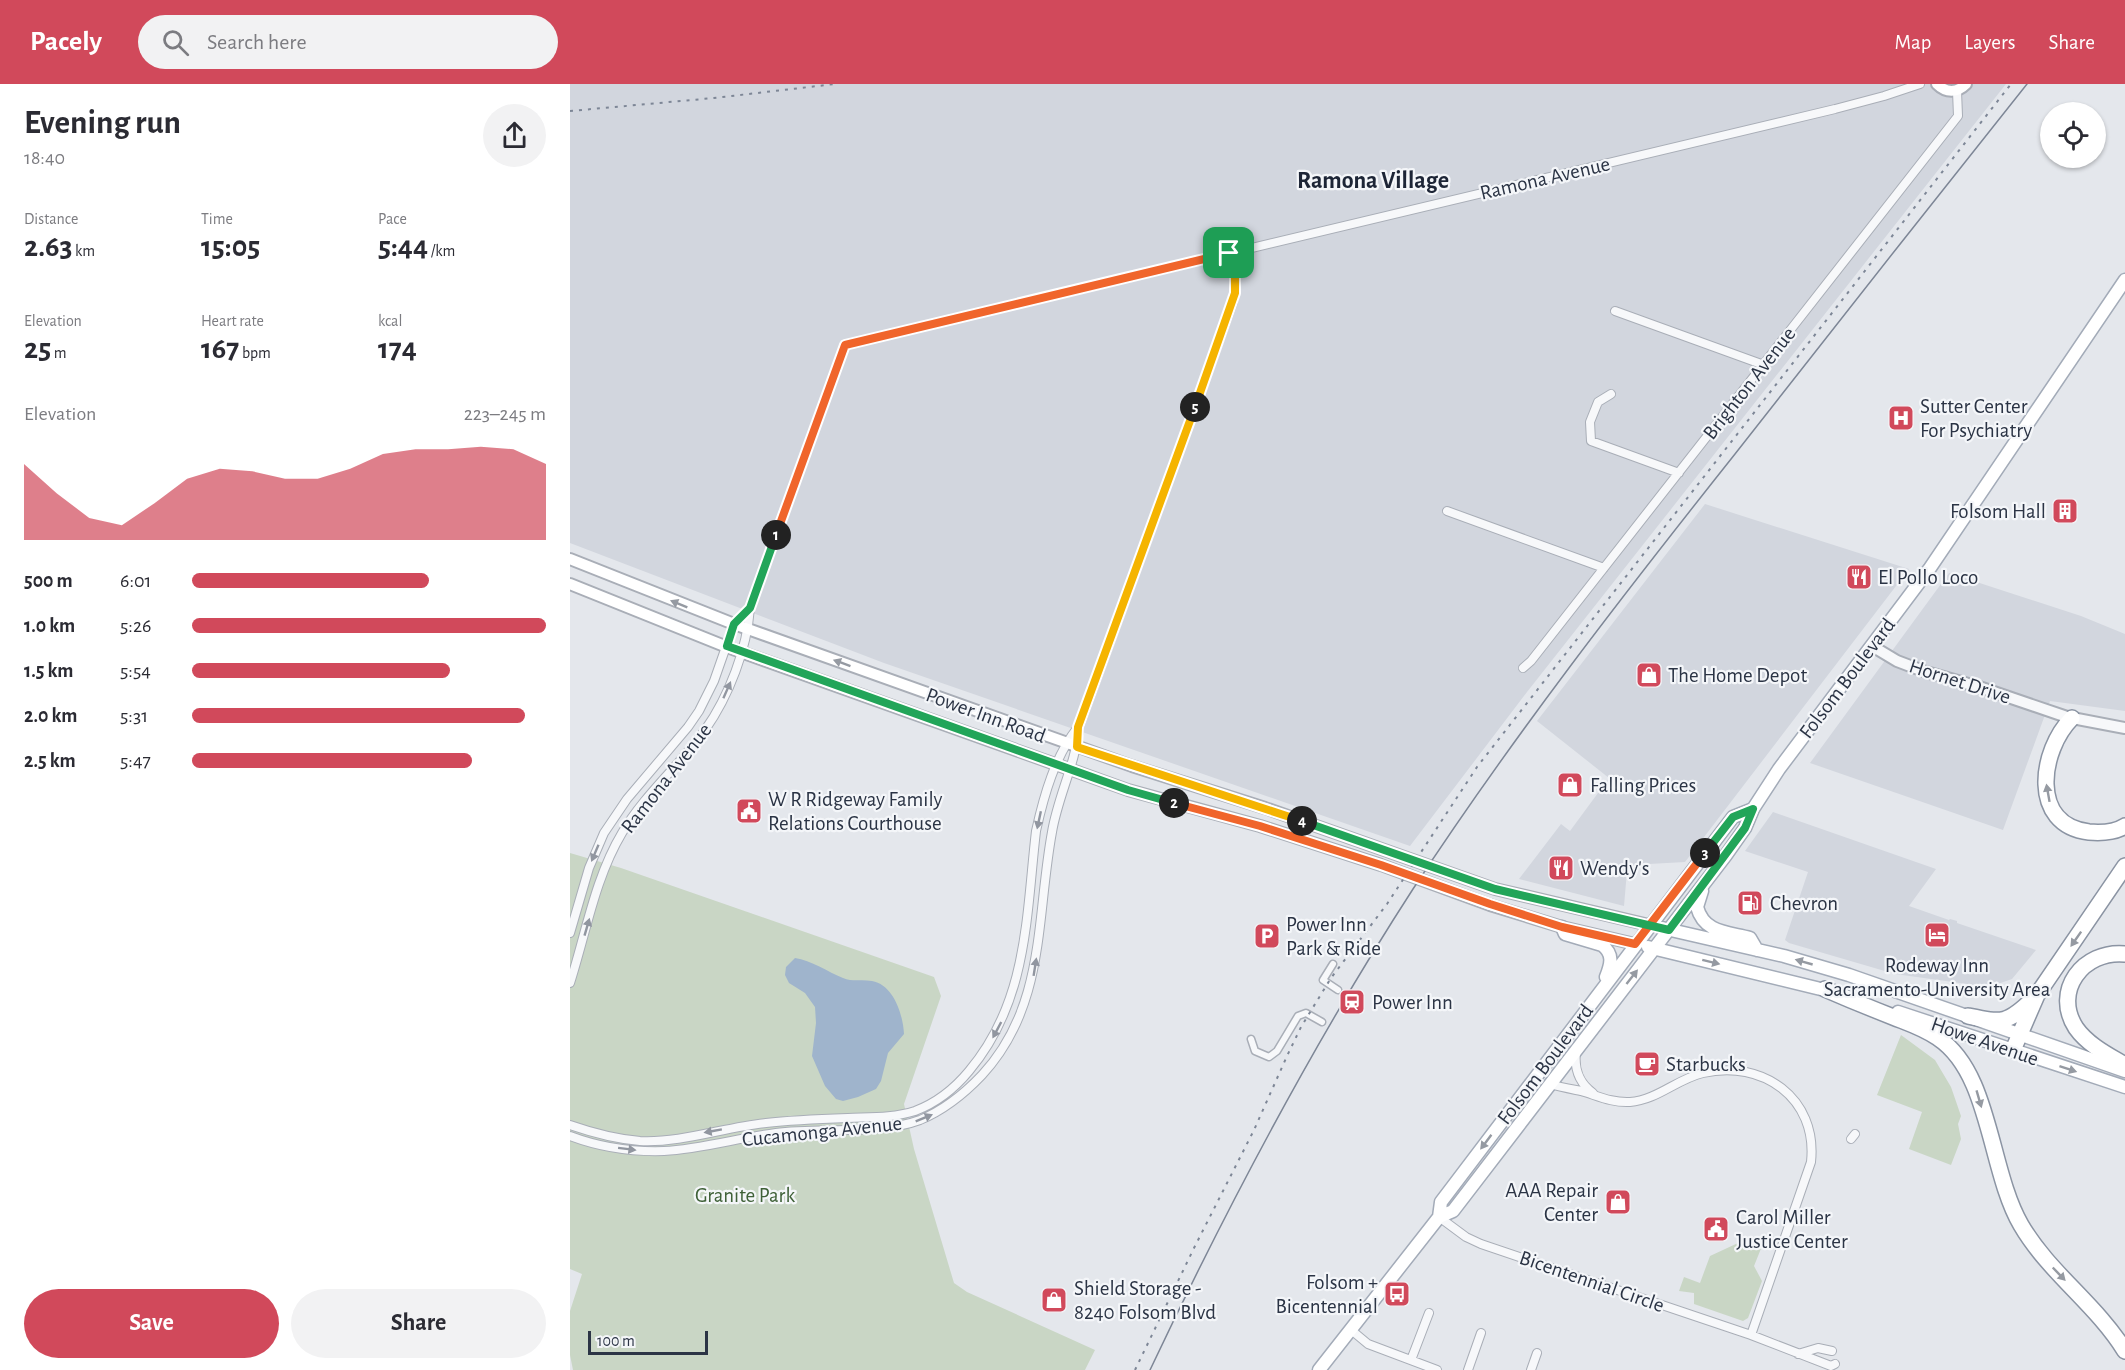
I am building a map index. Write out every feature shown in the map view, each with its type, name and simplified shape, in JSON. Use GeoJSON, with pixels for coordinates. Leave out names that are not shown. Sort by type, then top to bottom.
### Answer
{"type":"FeatureCollection","features":[{"type":"Feature","properties":{"kind":"highway"},"geometry":{"type":"LineString","coordinates":[[2072,718],[2061,729],[2046,776],[2046,795],[2054,813],[2067,827],[2085,831],[2103,833],[2125,826]]}},
{"type":"Feature","properties":{"kind":"highway"},"geometry":{"type":"LineString","coordinates":[[2013,1050],[2037,995],[2125,866]]}},
{"type":"Feature","properties":{"kind":"highway"},"geometry":{"type":"LineString","coordinates":[[2125,954],[2108,954],[2085,964],[2074,981],[2068,1002],[2070,1015],[2080,1033],[2097,1048],[2125,1065]]}},
{"type":"Feature","properties":{"kind":"highway"},"geometry":{"type":"LineString","coordinates":[[1825,989],[1928,1032],[1955,1052],[1963,1062],[1975,1086],[2003,1186],[2019,1222],[2037,1249],[2105,1323],[2125,1351]]}},
{"type":"Feature","properties":{"kind":"highway"},"geometry":{"type":"LineString","coordinates":[[1968,1016],[1991,1021],[2006,1020],[2017,1014],[2037,995]]}},
{"type":"Feature","properties":{"kind":"main road"},"geometry":{"type":"LineString","coordinates":[[1938,84],[1945,90],[1961,87]]}},
{"type":"Feature","properties":{"kind":"main road","name":"Folsom Boulevard"},"geometry":{"type":"LineString","coordinates":[[1319,1370],[1439,1217],[1453,1211],[1707,880],[1745,828],[1753,809],[1801,738],[1953,535],[2125,280]]}},
{"type":"Feature","properties":{"kind":"main road","name":"Power Inn Road"},"geometry":{"type":"LineString","coordinates":[[570,560],[748,630],[1065,743],[1266,808],[1495,889],[1649,925]]}},
{"type":"Feature","properties":{"kind":"main road","name":"Power Inn Road"},"geometry":{"type":"LineString","coordinates":[[570,584],[741,652],[1167,802],[1260,826],[1562,927],[1635,944]]}},
{"type":"Feature","properties":{"kind":"main road","name":"Folsom Boulevard"},"geometry":{"type":"LineString","coordinates":[[1439,1217],[1440,1202],[1649,925],[1733,817],[1753,809]]}},
{"type":"Feature","properties":{"kind":"main road"},"geometry":{"type":"LineString","coordinates":[[1707,880],[1697,907],[1704,923],[1710,928],[1750,938],[1757,950]]}},
{"type":"Feature","properties":{"kind":"main road","name":"Howe Avenue"},"geometry":{"type":"LineString","coordinates":[[1649,925],[1757,950],[1849,975],[2125,1071]]}},
{"type":"Feature","properties":{"kind":"main road"},"geometry":{"type":"LineString","coordinates":[[1562,927],[1565,934],[1602,945],[1609,951],[1611,960],[1601,990]]}},
{"type":"Feature","properties":{"kind":"main road","name":"Howe Avenue"},"geometry":{"type":"LineString","coordinates":[[1635,944],[1825,989],[2125,1087]]}},
{"type":"Feature","properties":{"kind":"street","name":"Ramona Avenue"},"geometry":{"type":"LineString","coordinates":[[570,983],[610,855],[639,808],[705,729],[729,685],[748,630],[750,608],[845,345],[1835,109],[1920,84]]}},
{"type":"Feature","properties":{"kind":"street","name":"Brighton Avenue"},"geometry":{"type":"LineString","coordinates":[[1523,668],[1531,661],[1958,116],[1961,87]]}},
{"type":"Feature","properties":{"kind":"street","name":"Cucamonga Avenue"},"geometry":{"type":"LineString","coordinates":[[570,1136],[621,1148],[664,1151],[792,1131],[899,1125],[935,1113],[958,1097],[986,1070],[1003,1049],[1028,996],[1036,960],[1051,834],[1077,747],[1078,727],[1233,303],[1236,285],[1229,253]]}},
{"type":"Feature","properties":{"kind":"street"},"geometry":{"type":"LineString","coordinates":[[1615,311],[1764,365]]}},
{"type":"Feature","properties":{"kind":"street"},"geometry":{"type":"LineString","coordinates":[[1611,394],[1598,402],[1590,422],[1592,441],[1679,473]]}},
{"type":"Feature","properties":{"kind":"street"},"geometry":{"type":"LineString","coordinates":[[1447,511],[1604,568]]}},
{"type":"Feature","properties":{"kind":"street","name":"Ramona Avenue"},"geometry":{"type":"LineString","coordinates":[[570,933],[589,868],[604,833],[627,799],[699,711],[714,681],[734,624],[750,608]]}},
{"type":"Feature","properties":{"kind":"street","name":"Hornet Drive"},"geometry":{"type":"LineString","coordinates":[[1872,646],[1914,668],[2072,718],[2125,728]]}},
{"type":"Feature","properties":{"kind":"street","name":"Hornet Drive"},"geometry":{"type":"LineString","coordinates":[[2050,710],[2125,720]]}},
{"type":"Feature","properties":{"kind":"street","name":"Cucamonga Avenue"},"geometry":{"type":"LineString","coordinates":[[570,1125],[602,1136],[622,1139],[642,1141],[677,1138],[754,1124],[897,1115],[916,1110],[951,1089],[977,1062],[1006,1013],[1022,959],[1036,831],[1044,798],[1065,743],[1078,727]]}},
{"type":"Feature","properties":{"kind":"street"},"geometry":{"type":"LineString","coordinates":[[1333,964],[1323,980],[1338,990]]}},
{"type":"Feature","properties":{"kind":"street"},"geometry":{"type":"LineString","coordinates":[[1251,1039],[1255,1052],[1269,1057],[1277,1051],[1298,1016],[1306,1013],[1322,1022]]}},
{"type":"Feature","properties":{"kind":"street"},"geometry":{"type":"LineString","coordinates":[[1576,1049],[1575,1060],[1579,1079],[1602,1099]]}},
{"type":"Feature","properties":{"kind":"street"},"geometry":{"type":"LineString","coordinates":[[1549,1084],[1602,1099],[1626,1102],[1644,1100],[1702,1073],[1736,1071],[1756,1076],[1790,1095],[1805,1115],[1812,1138],[1811,1161],[1751,1335]]}},
{"type":"Feature","properties":{"kind":"street","name":"Bicentennial Circle"},"geometry":{"type":"LineString","coordinates":[[1439,1217],[1466,1237],[1481,1244],[1751,1335],[1822,1363],[1831,1366],[1835,1364]]}},
{"type":"Feature","properties":{"kind":"street"},"geometry":{"type":"LineString","coordinates":[[1411,1360],[1429,1313]]}},
{"type":"Feature","properties":{"kind":"street"},"geometry":{"type":"LineString","coordinates":[[1350,1329],[1368,1344],[1437,1370]]}},
{"type":"Feature","properties":{"kind":"street"},"geometry":{"type":"LineString","coordinates":[[1468,1370],[1481,1333]]}},
{"type":"Feature","properties":{"kind":"street"},"geometry":{"type":"LineString","coordinates":[[1798,1354],[1818,1348],[1829,1350],[1822,1363]]}},
{"type":"Feature","properties":{"kind":"street"},"geometry":{"type":"LineString","coordinates":[[1531,1370],[1537,1353]]}},
{"type":"Feature","properties":{"kind":"shaded area"},"geometry":{"type":"Polygon","coordinates":[[[570,84],[2006,84],[1527,692],[1410,846],[884,663],[570,543],[570,84]]]}},
{"type":"Feature","properties":{"kind":"shaded area"},"geometry":{"type":"Polygon","coordinates":[[[1705,504],[1909,569],[1685,862],[1649,864],[1627,871],[1624,906],[1519,879],[1561,824],[1570,831],[1609,778],[1537,721],[1705,504]]]}},
{"type":"Feature","properties":{"kind":"shaded area"},"geometry":{"type":"Polygon","coordinates":[[[1949,573],[2081,616],[2125,634],[2125,711],[2050,701],[2003,830],[1810,763],[1949,573]]]}},
{"type":"Feature","properties":{"kind":"shaded area"},"geometry":{"type":"Polygon","coordinates":[[[1773,812],[1936,869],[1909,906],[2036,950],[2012,979],[1989,987],[1895,974],[1789,943],[1785,940],[1808,872],[1745,851],[1773,812]]]}},
{"type":"Feature","properties":{"kind":"green space","name":"Granite Park"},"geometry":{"type":"Polygon","coordinates":[[[570,853],[621,868],[934,977],[941,996],[904,1104],[914,1149],[954,1283],[967,1292],[1095,1350],[1085,1370],[573,1370],[570,1355],[570,1311],[582,1274],[570,1269],[570,853]]]}},
{"type":"Feature","properties":{"kind":"green space"},"geometry":{"type":"Polygon","coordinates":[[[1901,1035],[1935,1060],[1951,1087],[1961,1116],[1958,1124],[1961,1139],[1951,1165],[1909,1149],[1922,1112],[1877,1095],[1901,1035]]]}},
{"type":"Feature","properties":{"kind":"green space"},"geometry":{"type":"Polygon","coordinates":[[[1738,1243],[1749,1247],[1753,1243],[1762,1246],[1754,1266],[1762,1281],[1748,1318],[1743,1321],[1694,1304],[1694,1293],[1679,1291],[1684,1277],[1700,1283],[1710,1256],[1738,1243]]]}},
{"type":"Feature","properties":{"kind":"water"},"geometry":{"type":"Polygon","coordinates":[[[795,958],[846,979],[868,980],[880,984],[892,995],[902,1018],[904,1034],[888,1053],[881,1081],[876,1089],[843,1101],[836,1099],[825,1086],[812,1056],[816,1023],[815,1007],[805,993],[789,983],[785,975],[786,967],[795,958]]]}},
{"type":"Feature","properties":{"kind":"tram line"},"geometry":{"type":"LineString","coordinates":[[1150,1370],[1241,1186],[1341,1005],[1413,889],[1489,777],[1651,560],[2027,84]]}},
{"type":"Feature","properties":{"kind":"railway"},"geometry":{"type":"LineString","coordinates":[[570,111],[835,84]]}},
{"type":"Feature","properties":{"kind":"railway"},"geometry":{"type":"LineString","coordinates":[[1135,1370],[1254,1130],[1301,1027],[1331,978],[1387,904],[1477,767],[2011,84]]}},
{"type":"Feature","properties":{"kind":"place","name":"Sutter Center For Psychiatry"},"geometry":{"type":"Point","coordinates":[1901,418]}},
{"type":"Feature","properties":{"kind":"place","name":"Folsom Hall"},"geometry":{"type":"Point","coordinates":[2065,511]}},
{"type":"Feature","properties":{"kind":"place","name":"El Pollo Loco"},"geometry":{"type":"Point","coordinates":[1859,577]}},
{"type":"Feature","properties":{"kind":"place","name":"The Home Depot"},"geometry":{"type":"Point","coordinates":[1649,675]}},
{"type":"Feature","properties":{"kind":"place","name":"Falling Prices"},"geometry":{"type":"Point","coordinates":[1570,785]}},
{"type":"Feature","properties":{"kind":"place","name":"W R Ridgeway Family Relations Courthouse"},"geometry":{"type":"Point","coordinates":[749,811]}},
{"type":"Feature","properties":{"kind":"place","name":"Wendy's"},"geometry":{"type":"Point","coordinates":[1561,868]}},
{"type":"Feature","properties":{"kind":"place","name":"Chevron"},"geometry":{"type":"Point","coordinates":[1750,903]}},
{"type":"Feature","properties":{"kind":"place","name":"Rodeway Inn Sacramento-University Area"},"geometry":{"type":"Point","coordinates":[1937,935]}},
{"type":"Feature","properties":{"kind":"place","name":"Power Inn Park & Ride"},"geometry":{"type":"Point","coordinates":[1267,936]}},
{"type":"Feature","properties":{"kind":"place","name":"Power Inn"},"geometry":{"type":"Point","coordinates":[1352,1002]}},
{"type":"Feature","properties":{"kind":"place","name":"Starbucks"},"geometry":{"type":"Point","coordinates":[1647,1064]}},
{"type":"Feature","properties":{"kind":"place","name":"AAA Repair Center"},"geometry":{"type":"Point","coordinates":[1618,1202]}},
{"type":"Feature","properties":{"kind":"place","name":"Carol Miller Justice Center"},"geometry":{"type":"Point","coordinates":[1716,1229]}},
{"type":"Feature","properties":{"kind":"place","name":"Folsom + Bicentennial"},"geometry":{"type":"Point","coordinates":[1397,1294]}},
{"type":"Feature","properties":{"kind":"place","name":"Shield Storage - 8240 Folsom Blvd"},"geometry":{"type":"Point","coordinates":[1054,1300]}},
{"type":"Feature","properties":{"kind":"district","name":"Ramona Village"},"geometry":{"type":"Point","coordinates":[1373,180]}},
{"type":"Feature","properties":{"kind":"route"},"geometry":{"type":"LineString","coordinates":[[1229,253],[845,345],[750,608],[734,624],[727,646],[1128,790],[1260,826],[1562,927],[1635,944],[1649,925],[1659,912],[1733,817],[1753,809],[1745,828],[1669,930],[1649,925],[1569,907],[1495,889],[1266,808],[1077,747],[1078,727],[1233,303],[1236,285],[1229,253]]}}]}
